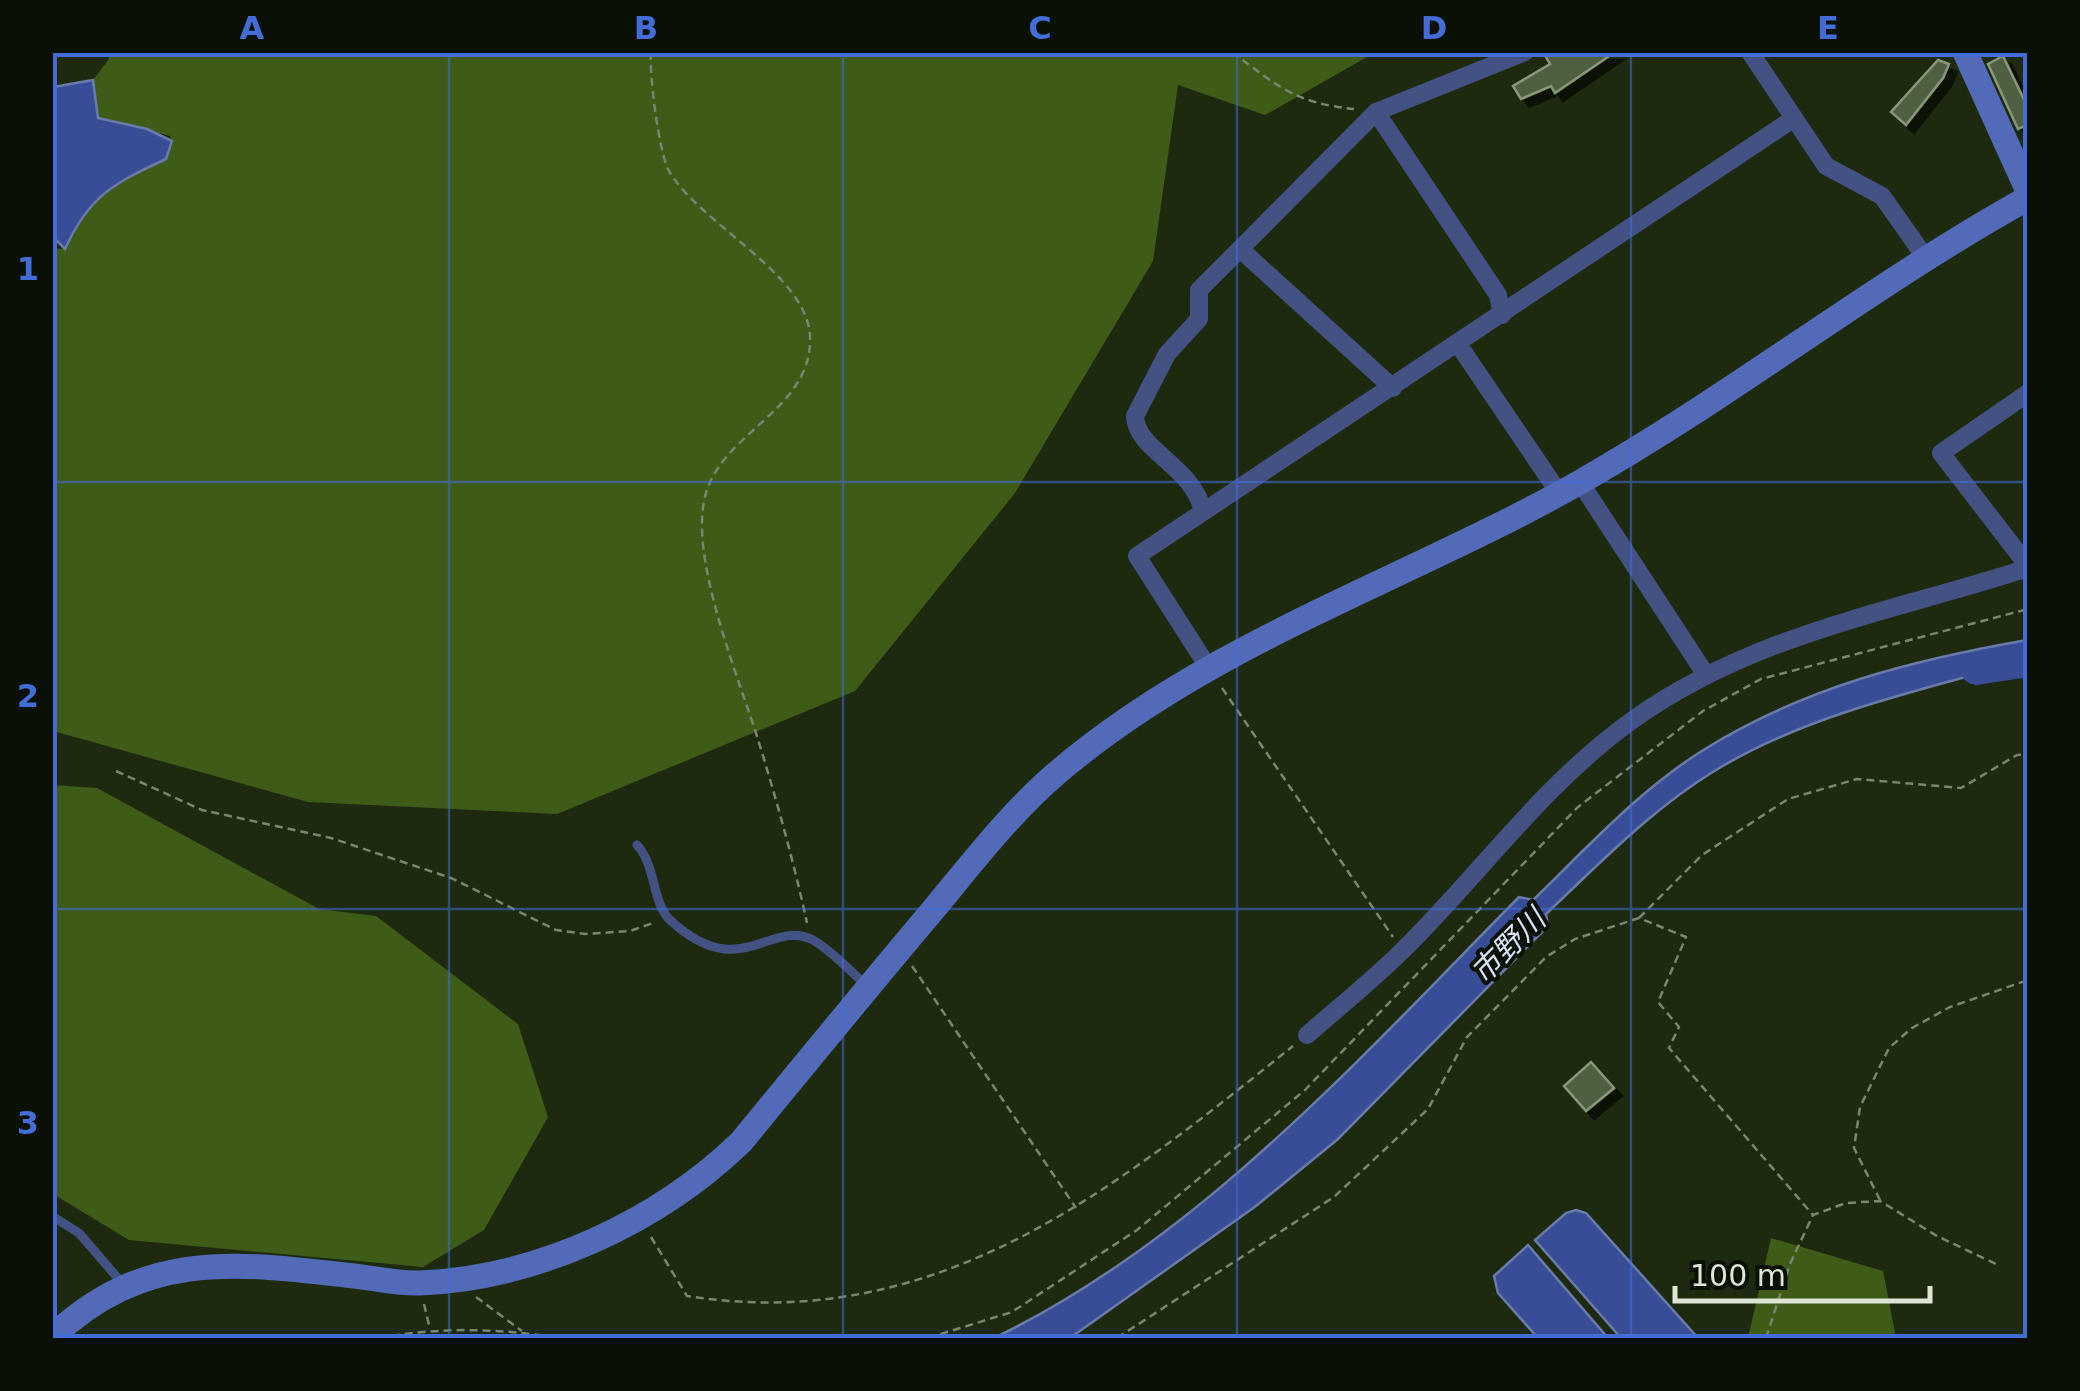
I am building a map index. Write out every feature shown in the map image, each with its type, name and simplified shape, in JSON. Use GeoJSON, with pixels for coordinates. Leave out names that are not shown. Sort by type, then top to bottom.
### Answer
{"type":"FeatureCollection","features":[{"type":"Feature","properties":{"kind":"street"},"geometry":{"type":"LineString","coordinates":[[1203,512],[1199,492],[1142,439],[1135,416],[1166,354],[1199,319],[1199,290],[1376,112],[1525,52]]}},
{"type":"Feature","properties":{"kind":"street"},"geometry":{"type":"LineString","coordinates":[[1750,52],[1826,166],[1882,196],[1925,257]]}},
{"type":"Feature","properties":{"kind":"street"},"geometry":{"type":"LineString","coordinates":[[52,1336],[125,1287],[179,1268],[218,1263],[419,1283],[545,1258],[640,1218],[705,1176],[741,1142],[1000,830],[1055,775],[1116,725],[1208,668],[1570,488],[1660,434],[1925,257],[2028,195],[1965,52]]}},
{"type":"Feature","properties":{"kind":"street"},"geometry":{"type":"LineString","coordinates":[[1376,112],[1498,294],[1502,315]]}},
{"type":"Feature","properties":{"kind":"street"},"geometry":{"type":"LineString","coordinates":[[1208,668],[1137,556],[1793,120]]}},
{"type":"Feature","properties":{"kind":"street"},"geometry":{"type":"LineString","coordinates":[[1240,249],[1393,388]]}},
{"type":"Feature","properties":{"kind":"street"},"geometry":{"type":"LineString","coordinates":[[1458,344],[1570,488],[1706,675]]}},
{"type":"Feature","properties":{"kind":"street"},"geometry":{"type":"LineString","coordinates":[[1307,1035],[1402,950],[1581,762],[1633,720],[1706,675],[1813,628],[2028,568],[1941,452],[2028,393]]}},
{"type":"Feature","properties":{"kind":"lane"},"geometry":{"type":"LineString","coordinates":[[637,845],[648,857],[667,918],[708,947],[733,952],[786,938],[811,939],[868,986]]}},
{"type":"Feature","properties":{"kind":"lane"},"geometry":{"type":"LineString","coordinates":[[52,1216],[79,1232],[125,1287]]}},
{"type":"Feature","properties":{"kind":"path"},"geometry":{"type":"LineString","coordinates":[[651,52],[666,166],[698,208],[775,273],[794,299],[810,335],[797,384],[768,418],[722,458],[707,490],[701,518],[717,609],[772,784],[811,939]]}},
{"type":"Feature","properties":{"kind":"path"},"geometry":{"type":"LineString","coordinates":[[1232,52],[1286,92],[1312,104],[1376,112]]}},
{"type":"Feature","properties":{"kind":"path"},"geometry":{"type":"LineString","coordinates":[[928,1338],[1012,1312],[1137,1230],[1305,1090],[1578,808],[1703,711],[1761,680],[2028,608]]}},
{"type":"Feature","properties":{"kind":"path"},"geometry":{"type":"LineString","coordinates":[[1208,668],[1402,950]]}},
{"type":"Feature","properties":{"kind":"path"},"geometry":{"type":"LineString","coordinates":[[1117,1338],[1334,1197],[1428,1110],[1467,1037],[1546,957],[1575,938],[1639,918],[1702,855],[1788,800],[1857,779],[1961,788],[2017,755],[2028,754]]}},
{"type":"Feature","properties":{"kind":"path"},"geometry":{"type":"LineString","coordinates":[[116,772],[202,810],[330,838],[451,878],[556,930],[585,934],[630,931],[667,918]]}},
{"type":"Feature","properties":{"kind":"path"},"geometry":{"type":"LineString","coordinates":[[1639,918],[1686,938],[1658,1002],[1679,1027],[1669,1048],[1813,1215]]}},
{"type":"Feature","properties":{"kind":"path"},"geometry":{"type":"LineString","coordinates":[[900,949],[1077,1209]]}},
{"type":"Feature","properties":{"kind":"path"},"geometry":{"type":"LineString","coordinates":[[1998,1265],[1937,1236],[1880,1201],[1854,1148],[1860,1107],[1889,1048],[1912,1028],[1950,1007],[2028,980]]}},
{"type":"Feature","properties":{"kind":"path"},"geometry":{"type":"LineString","coordinates":[[640,1218],[687,1296],[728,1302],[815,1300],[954,1268],[1077,1209],[1188,1130],[1307,1035]]}},
{"type":"Feature","properties":{"kind":"path"},"geometry":{"type":"LineString","coordinates":[[1766,1338],[1790,1264],[1813,1215],[1846,1203],[1880,1201]]}},
{"type":"Feature","properties":{"kind":"path"},"geometry":{"type":"LineString","coordinates":[[459,1278],[465,1289],[524,1332]]}},
{"type":"Feature","properties":{"kind":"path"},"geometry":{"type":"LineString","coordinates":[[419,1283],[430,1328]]}},
{"type":"Feature","properties":{"kind":"path"},"geometry":{"type":"LineString","coordinates":[[379,1338],[430,1328],[524,1332],[558,1338]]}},
{"type":"Feature","properties":{"kind":"green space"},"geometry":{"type":"Polygon","coordinates":[[[107,53],[1374,53],[1265,115],[1178,85],[1153,261],[1015,493],[855,691],[557,814],[308,802],[53,731],[52,248],[65,249],[84,216],[105,193],[165,159],[172,142],[170,136],[98,118],[93,80],[109,59],[107,53]]]}},
{"type":"Feature","properties":{"kind":"green space"},"geometry":{"type":"Polygon","coordinates":[[[52,785],[97,788],[319,909],[376,916],[518,1024],[548,1117],[484,1230],[423,1267],[129,1240],[53,1194],[52,785]]]}},
{"type":"Feature","properties":{"kind":"green space"},"geometry":{"type":"Polygon","coordinates":[[[1771,1238],[1883,1271],[1896,1338],[1748,1338],[1771,1238]]]}},
{"type":"Feature","properties":{"kind":"water"},"geometry":{"type":"Polygon","coordinates":[[[93,80],[98,118],[147,129],[172,141],[166,159],[118,184],[94,204],[65,249],[53,237],[53,87],[93,80]]]}},
{"type":"Feature","properties":{"kind":"water"},"geometry":{"type":"Polygon","coordinates":[[[2027,640],[2027,660],[1828,718],[1752,750],[1693,785],[1628,837],[1546,914],[1548,926],[1338,1139],[1256,1206],[1070,1338],[994,1338],[1069,1297],[1140,1250],[1208,1197],[1338,1081],[1519,897],[1533,900],[1615,820],[1681,765],[1743,727],[1821,693],[1901,667],[2027,640]]]}},
{"type":"Feature","properties":{"kind":"water"},"geometry":{"type":"Polygon","coordinates":[[[1566,1213],[1586,1213],[1698,1338],[1621,1338],[1535,1240],[1566,1213]]]}},
{"type":"Feature","properties":{"kind":"water"},"geometry":{"type":"Polygon","coordinates":[[[1528,1245],[1608,1338],[1538,1338],[1498,1293],[1494,1276],[1528,1245]]]}},
{"type":"Feature","properties":{"kind":"building"},"geometry":{"type":"Polygon","coordinates":[[[1554,52],[1615,52],[1555,93],[1551,86],[1521,99],[1513,86],[1550,64],[1546,57],[1554,52]]]}},
{"type":"Feature","properties":{"kind":"building"},"geometry":{"type":"Polygon","coordinates":[[[2003,56],[2028,108],[2028,124],[2018,129],[1988,64],[2003,56]]]}},
{"type":"Feature","properties":{"kind":"building"},"geometry":{"type":"Polygon","coordinates":[[[1938,60],[1949,64],[1943,78],[1906,125],[1891,112],[1938,60]]]}},
{"type":"Feature","properties":{"kind":"building"},"geometry":{"type":"Polygon","coordinates":[[[1591,1062],[1614,1088],[1586,1111],[1564,1086],[1591,1062]]]}},
{"type":"Feature","properties":{"kind":"waterway","name":"市野川"},"geometry":{"type":"LineString","coordinates":[[1976,670],[2028,662]]}}]}
